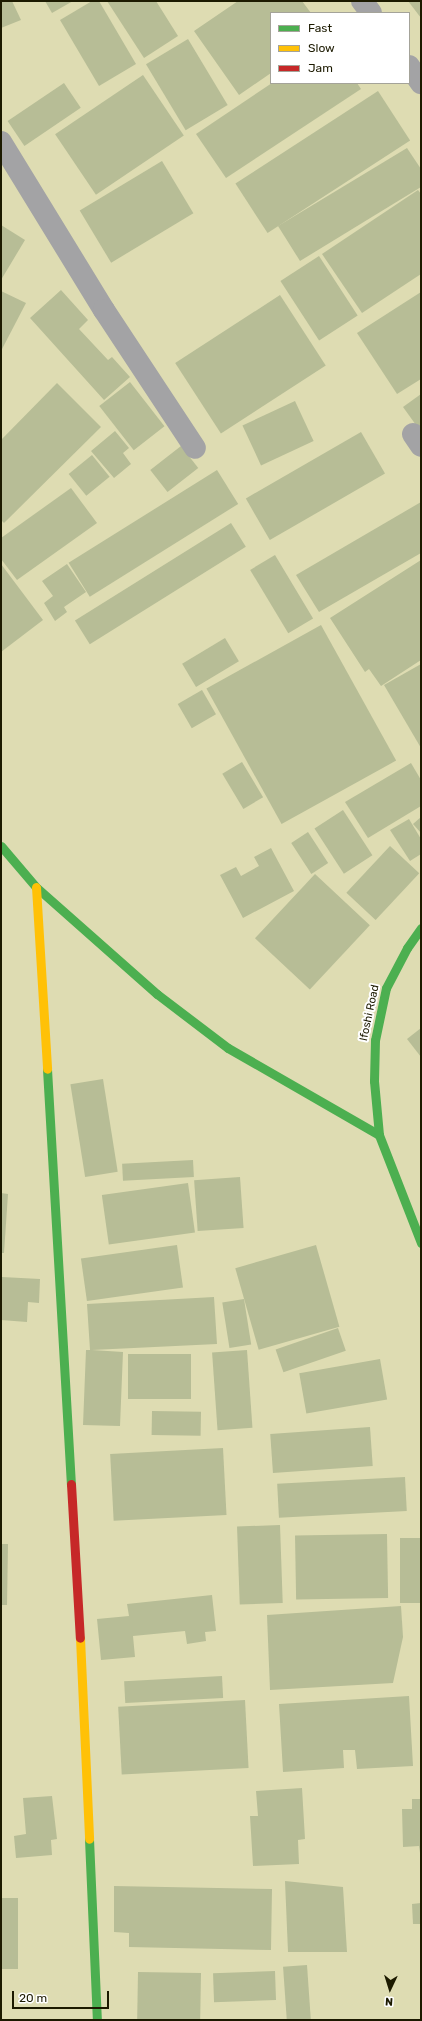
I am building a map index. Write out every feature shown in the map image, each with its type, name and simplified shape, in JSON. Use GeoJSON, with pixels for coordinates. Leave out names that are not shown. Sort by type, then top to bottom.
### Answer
{"type":"FeatureCollection","features":[{"type":"Feature","properties":{"kind":"street"},"geometry":{"type":"LineString","coordinates":[[362,1],[370,12]]}},
{"type":"Feature","properties":{"kind":"street"},"geometry":{"type":"LineString","coordinates":[[410,67],[421,83]]}},
{"type":"Feature","properties":{"kind":"street"},"geometry":{"type":"LineString","coordinates":[[1,142],[104,310],[195,448]]}},
{"type":"Feature","properties":{"kind":"street"},"geometry":{"type":"LineString","coordinates":[[1,846],[36,887],[157,994],[228,1048],[379,1135]]}},
{"type":"Feature","properties":{"kind":"street"},"geometry":{"type":"LineString","coordinates":[[36,887],[78,1602],[97,2020]]}},
{"type":"Feature","properties":{"kind":"street","name":"Ifoshi Road"},"geometry":{"type":"LineString","coordinates":[[421,928],[407,948],[386,988],[375,1040],[374,1081],[379,1135],[421,1243]]}},
{"type":"Feature","properties":{"kind":"building"},"geometry":{"type":"Polygon","coordinates":[[[1,1],[12,1],[21,20],[1,28],[1,1]]]}},
{"type":"Feature","properties":{"kind":"building"},"geometry":{"type":"Polygon","coordinates":[[[45,1],[73,1],[52,13],[45,1]]]}},
{"type":"Feature","properties":{"kind":"building"},"geometry":{"type":"Polygon","coordinates":[[[92,1],[99,1],[136,64],[99,86],[60,20],[92,1]]]}},
{"type":"Feature","properties":{"kind":"building"},"geometry":{"type":"Polygon","coordinates":[[[107,1],[156,1],[178,36],[144,58],[107,1]]]}},
{"type":"Feature","properties":{"kind":"building"},"geometry":{"type":"Polygon","coordinates":[[[238,1],[302,1],[310,12],[270,12],[270,74],[239,95],[194,31],[238,1]]]}},
{"type":"Feature","properties":{"kind":"building"},"geometry":{"type":"Polygon","coordinates":[[[408,1],[421,1],[421,18],[408,1]]]}},
{"type":"Feature","properties":{"kind":"building"},"geometry":{"type":"Polygon","coordinates":[[[188,39],[228,105],[186,130],[146,64],[188,39]]]}},
{"type":"Feature","properties":{"kind":"building"},"geometry":{"type":"Polygon","coordinates":[[[143,75],[184,136],[96,195],[55,134],[143,75]]]}},
{"type":"Feature","properties":{"kind":"building"},"geometry":{"type":"Polygon","coordinates":[[[64,83],[81,108],[24,146],[8,121],[64,83]]]}},
{"type":"Feature","properties":{"kind":"building"},"geometry":{"type":"Polygon","coordinates":[[[271,84],[358,84],[361,89],[226,178],[196,134],[271,84]]]}},
{"type":"Feature","properties":{"kind":"building"},"geometry":{"type":"Polygon","coordinates":[[[378,91],[410,140],[268,233],[235,184],[378,91]]]}},
{"type":"Feature","properties":{"kind":"building"},"geometry":{"type":"Polygon","coordinates":[[[407,148],[421,169],[421,187],[300,261],[278,226],[407,148]]]}},
{"type":"Feature","properties":{"kind":"building"},"geometry":{"type":"Polygon","coordinates":[[[162,161],[193,213],[111,263],[80,210],[162,161]]]}},
{"type":"Feature","properties":{"kind":"building"},"geometry":{"type":"Polygon","coordinates":[[[418,190],[421,194],[421,274],[362,313],[322,254],[418,190]]]}},
{"type":"Feature","properties":{"kind":"building"},"geometry":{"type":"Polygon","coordinates":[[[1,225],[25,240],[1,280],[1,225]]]}},
{"type":"Feature","properties":{"kind":"building"},"geometry":{"type":"Polygon","coordinates":[[[319,256],[358,316],[319,341],[280,281],[319,256]]]}},
{"type":"Feature","properties":{"kind":"building"},"geometry":{"type":"Polygon","coordinates":[[[61,290],[88,320],[79,329],[108,360],[112,357],[130,377],[104,400],[30,318],[61,290]]]}},
{"type":"Feature","properties":{"kind":"building"},"geometry":{"type":"Polygon","coordinates":[[[1,291],[26,303],[1,351],[1,291]]]}},
{"type":"Feature","properties":{"kind":"building"},"geometry":{"type":"Polygon","coordinates":[[[421,292],[421,379],[397,394],[357,333],[421,292]]]}},
{"type":"Feature","properties":{"kind":"building"},"geometry":{"type":"Polygon","coordinates":[[[280,295],[326,365],[221,434],[175,363],[280,295]]]}},
{"type":"Feature","properties":{"kind":"building"},"geometry":{"type":"Polygon","coordinates":[[[130,382],[164,426],[134,450],[99,406],[130,382]]]}},
{"type":"Feature","properties":{"kind":"building"},"geometry":{"type":"Polygon","coordinates":[[[57,383],[101,427],[4,523],[1,520],[1,440],[57,383]]]}},
{"type":"Feature","properties":{"kind":"building"},"geometry":{"type":"Polygon","coordinates":[[[421,394],[421,432],[403,407],[421,394]]]}},
{"type":"Feature","properties":{"kind":"building"},"geometry":{"type":"Polygon","coordinates":[[[295,401],[314,441],[261,465],[242,426],[295,401]]]}},
{"type":"Feature","properties":{"kind":"building"},"geometry":{"type":"Polygon","coordinates":[[[115,431],[129,448],[123,453],[131,464],[114,478],[91,451],[115,431]]]}},
{"type":"Feature","properties":{"kind":"building"},"geometry":{"type":"Polygon","coordinates":[[[361,432],[385,474],[270,540],[246,499],[361,432]]]}},
{"type":"Feature","properties":{"kind":"building"},"geometry":{"type":"Polygon","coordinates":[[[181,446],[198,468],[168,492],[150,470],[181,446]]]}},
{"type":"Feature","properties":{"kind":"building"},"geometry":{"type":"Polygon","coordinates":[[[92,455],[110,477],[86,496],[69,474],[92,455]]]}},
{"type":"Feature","properties":{"kind":"building"},"geometry":{"type":"Polygon","coordinates":[[[217,470],[238,504],[90,597],[69,563],[217,470]]]}},
{"type":"Feature","properties":{"kind":"building"},"geometry":{"type":"Polygon","coordinates":[[[71,488],[97,523],[17,580],[1,559],[1,538],[71,488]]]}},
{"type":"Feature","properties":{"kind":"building"},"geometry":{"type":"Polygon","coordinates":[[[421,502],[421,553],[319,612],[296,575],[421,502]]]}},
{"type":"Feature","properties":{"kind":"building"},"geometry":{"type":"Polygon","coordinates":[[[231,523],[246,547],[90,644],[75,621],[231,523]]]}},
{"type":"Feature","properties":{"kind":"building"},"geometry":{"type":"Polygon","coordinates":[[[275,555],[313,618],[288,633],[250,570],[275,555]]]}},
{"type":"Feature","properties":{"kind":"building"},"geometry":{"type":"Polygon","coordinates":[[[421,560],[421,660],[381,686],[369,669],[365,672],[330,618],[421,560]]]}},
{"type":"Feature","properties":{"kind":"building"},"geometry":{"type":"Polygon","coordinates":[[[1,564],[43,620],[1,652],[1,564]]]}},
{"type":"Feature","properties":{"kind":"building"},"geometry":{"type":"Polygon","coordinates":[[[67,564],[86,592],[64,607],[67,612],[55,621],[44,603],[53,596],[42,581],[67,564]]]}},
{"type":"Feature","properties":{"kind":"building"},"geometry":{"type":"Polygon","coordinates":[[[321,625],[396,761],[282,824],[206,689],[321,625]]]}},
{"type":"Feature","properties":{"kind":"building"},"geometry":{"type":"Polygon","coordinates":[[[225,638],[239,661],[196,687],[182,664],[225,638]]]}},
{"type":"Feature","properties":{"kind":"building"},"geometry":{"type":"Polygon","coordinates":[[[421,664],[421,748],[384,685],[421,664]]]}},
{"type":"Feature","properties":{"kind":"building"},"geometry":{"type":"Polygon","coordinates":[[[202,690],[216,714],[192,728],[178,704],[202,690]]]}},
{"type":"Feature","properties":{"kind":"building"},"geometry":{"type":"Polygon","coordinates":[[[242,762],[263,797],[243,809],[222,774],[242,762]]]}},
{"type":"Feature","properties":{"kind":"building"},"geometry":{"type":"Polygon","coordinates":[[[411,763],[421,780],[421,806],[368,838],[345,802],[411,763]]]}},
{"type":"Feature","properties":{"kind":"building"},"geometry":{"type":"Polygon","coordinates":[[[343,810],[372,855],[344,874],[314,829],[343,810]]]}},
{"type":"Feature","properties":{"kind":"building"},"geometry":{"type":"Polygon","coordinates":[[[421,817],[421,833],[413,824],[421,817]]]}},
{"type":"Feature","properties":{"kind":"building"},"geometry":{"type":"Polygon","coordinates":[[[409,819],[421,839],[421,854],[410,861],[390,830],[409,819]]]}},
{"type":"Feature","properties":{"kind":"building"},"geometry":{"type":"Polygon","coordinates":[[[308,832],[328,863],[311,874],[291,843],[308,832]]]}},
{"type":"Feature","properties":{"kind":"building"},"geometry":{"type":"Polygon","coordinates":[[[390,846],[419,873],[376,920],[346,893],[390,846]]]}},
{"type":"Feature","properties":{"kind":"building"},"geometry":{"type":"Polygon","coordinates":[[[271,848],[294,891],[243,918],[220,875],[236,867],[241,876],[259,866],[254,857],[271,848]]]}},
{"type":"Feature","properties":{"kind":"building"},"geometry":{"type":"Polygon","coordinates":[[[315,874],[370,925],[310,990],[255,938],[315,874]]]}},
{"type":"Feature","properties":{"kind":"building"},"geometry":{"type":"Polygon","coordinates":[[[421,1028],[421,1057],[407,1039],[421,1028]]]}},
{"type":"Feature","properties":{"kind":"building"},"geometry":{"type":"Polygon","coordinates":[[[103,1079],[118,1172],[85,1177],[70,1084],[103,1079]]]}},
{"type":"Feature","properties":{"kind":"building"},"geometry":{"type":"Polygon","coordinates":[[[193,1160],[194,1177],[123,1181],[122,1164],[193,1160]]]}},
{"type":"Feature","properties":{"kind":"building"},"geometry":{"type":"Polygon","coordinates":[[[240,1177],[244,1228],[198,1231],[194,1180],[240,1177]]]}},
{"type":"Feature","properties":{"kind":"building"},"geometry":{"type":"Polygon","coordinates":[[[188,1183],[195,1233],[109,1245],[102,1195],[188,1183]]]}},
{"type":"Feature","properties":{"kind":"building"},"geometry":{"type":"Polygon","coordinates":[[[1,1193],[8,1194],[4,1253],[1,1253],[1,1193]]]}},
{"type":"Feature","properties":{"kind":"building"},"geometry":{"type":"Polygon","coordinates":[[[177,1245],[183,1288],[87,1301],[81,1258],[177,1245]]]}},
{"type":"Feature","properties":{"kind":"building"},"geometry":{"type":"Polygon","coordinates":[[[316,1245],[339,1327],[259,1350],[235,1268],[316,1245]]]}},
{"type":"Feature","properties":{"kind":"building"},"geometry":{"type":"Polygon","coordinates":[[[2,1277],[40,1279],[39,1303],[28,1302],[27,1322],[1,1320],[2,1277]]]}},
{"type":"Feature","properties":{"kind":"building"},"geometry":{"type":"Polygon","coordinates":[[[214,1297],[217,1344],[92,1350],[123,1352],[120,1426],[83,1425],[86,1350],[90,1350],[87,1304],[214,1297]]]}},
{"type":"Feature","properties":{"kind":"building"},"geometry":{"type":"Polygon","coordinates":[[[244,1299],[251,1344],[229,1348],[222,1302],[244,1299]]]}},
{"type":"Feature","properties":{"kind":"building"},"geometry":{"type":"Polygon","coordinates":[[[338,1328],[346,1351],[283,1372],[276,1349],[338,1328]]]}},
{"type":"Feature","properties":{"kind":"building"},"geometry":{"type":"Polygon","coordinates":[[[247,1350],[252,1428],[218,1430],[212,1352],[247,1350]]]}},
{"type":"Feature","properties":{"kind":"building"},"geometry":{"type":"Polygon","coordinates":[[[128,1354],[191,1354],[191,1399],[128,1399],[128,1354]]]}},
{"type":"Feature","properties":{"kind":"building"},"geometry":{"type":"Polygon","coordinates":[[[380,1359],[387,1399],[306,1414],[299,1373],[380,1359]]]}},
{"type":"Feature","properties":{"kind":"building"},"geometry":{"type":"Polygon","coordinates":[[[152,1411],[201,1412],[201,1436],[152,1435],[152,1411]]]}},
{"type":"Feature","properties":{"kind":"building"},"geometry":{"type":"Polygon","coordinates":[[[370,1427],[373,1466],[273,1473],[270,1434],[370,1427]]]}},
{"type":"Feature","properties":{"kind":"building"},"geometry":{"type":"Polygon","coordinates":[[[223,1448],[227,1515],[114,1521],[110,1454],[223,1448]]]}},
{"type":"Feature","properties":{"kind":"building"},"geometry":{"type":"Polygon","coordinates":[[[405,1477],[407,1511],[279,1518],[277,1484],[405,1477]]]}},
{"type":"Feature","properties":{"kind":"building"},"geometry":{"type":"Polygon","coordinates":[[[280,1525],[283,1603],[240,1604],[237,1527],[280,1525]]]}},
{"type":"Feature","properties":{"kind":"building"},"geometry":{"type":"Polygon","coordinates":[[[387,1534],[388,1598],[296,1600],[295,1536],[387,1534]]]}},
{"type":"Feature","properties":{"kind":"building"},"geometry":{"type":"Polygon","coordinates":[[[400,1538],[421,1538],[421,1603],[400,1603],[400,1538]]]}},
{"type":"Feature","properties":{"kind":"building"},"geometry":{"type":"Polygon","coordinates":[[[1,1544],[8,1544],[7,1605],[1,1605],[1,1544]]]}},
{"type":"Feature","properties":{"kind":"building"},"geometry":{"type":"Polygon","coordinates":[[[212,1595],[216,1631],[205,1632],[206,1641],[187,1644],[185,1631],[133,1636],[135,1657],[101,1660],[97,1619],[129,1616],[127,1604],[212,1595]]]}},
{"type":"Feature","properties":{"kind":"building"},"geometry":{"type":"Polygon","coordinates":[[[401,1606],[403,1637],[393,1683],[270,1690],[267,1615],[401,1606]]]}},
{"type":"Feature","properties":{"kind":"building"},"geometry":{"type":"Polygon","coordinates":[[[222,1676],[223,1698],[125,1703],[124,1681],[222,1676]]]}},
{"type":"Feature","properties":{"kind":"building"},"geometry":{"type":"Polygon","coordinates":[[[409,1696],[413,1766],[357,1769],[355,1750],[343,1750],[344,1768],[283,1772],[279,1704],[409,1696]]]}},
{"type":"Feature","properties":{"kind":"building"},"geometry":{"type":"Polygon","coordinates":[[[245,1700],[249,1768],[122,1775],[118,1707],[245,1700]]]}},
{"type":"Feature","properties":{"kind":"building"},"geometry":{"type":"Polygon","coordinates":[[[302,1788],[305,1839],[298,1840],[299,1864],[253,1866],[250,1816],[258,1816],[256,1791],[302,1788]]]}},
{"type":"Feature","properties":{"kind":"building"},"geometry":{"type":"Polygon","coordinates":[[[52,1796],[57,1839],[51,1840],[52,1855],[16,1858],[14,1836],[26,1834],[23,1798],[52,1796]]]}},
{"type":"Feature","properties":{"kind":"building"},"geometry":{"type":"Polygon","coordinates":[[[412,1799],[421,1799],[421,1860],[419,1846],[403,1847],[402,1809],[412,1809],[412,1799]]]}},
{"type":"Feature","properties":{"kind":"building"},"geometry":{"type":"Polygon","coordinates":[[[285,1881],[343,1887],[347,1952],[288,1952],[285,1881]]]}},
{"type":"Feature","properties":{"kind":"building"},"geometry":{"type":"Polygon","coordinates":[[[114,1886],[272,1889],[271,1950],[129,1947],[129,1933],[114,1932],[114,1886]]]}},
{"type":"Feature","properties":{"kind":"building"},"geometry":{"type":"Polygon","coordinates":[[[1,1898],[18,1898],[18,1969],[1,1969],[1,1898]]]}},
{"type":"Feature","properties":{"kind":"building"},"geometry":{"type":"Polygon","coordinates":[[[421,1903],[421,1924],[413,1924],[412,1904],[421,1903]]]}},
{"type":"Feature","properties":{"kind":"building"},"geometry":{"type":"Polygon","coordinates":[[[307,1965],[311,2020],[287,2020],[283,1967],[307,1965]]]}},
{"type":"Feature","properties":{"kind":"building"},"geometry":{"type":"Polygon","coordinates":[[[275,1971],[276,2000],[214,2002],[213,1973],[275,1971]]]}},
{"type":"Feature","properties":{"kind":"building"},"geometry":{"type":"Polygon","coordinates":[[[138,1972],[201,1973],[200,2020],[137,2020],[138,1972]]]}},
{"type":"Feature","properties":{"kind":"traffic: fast"},"geometry":{"type":"LineString","coordinates":[[1,846],[36,887],[157,994],[228,1048],[379,1135]]}},
{"type":"Feature","properties":{"kind":"traffic: fast"},"geometry":{"type":"LineString","coordinates":[[421,928],[407,948],[386,988],[375,1040],[374,1081],[379,1135],[421,1243]]}},
{"type":"Feature","properties":{"kind":"traffic: fast"},"geometry":{"type":"LineString","coordinates":[[47,1069],[71,1484]]}},
{"type":"Feature","properties":{"kind":"traffic: fast"},"geometry":{"type":"LineString","coordinates":[[89,1839],[97,2020]]}},
{"type":"Feature","properties":{"kind":"traffic: slow"},"geometry":{"type":"LineString","coordinates":[[36,887],[47,1069]]}},
{"type":"Feature","properties":{"kind":"traffic: slow"},"geometry":{"type":"LineString","coordinates":[[80,1638],[89,1839]]}},
{"type":"Feature","properties":{"kind":"traffic: jam"},"geometry":{"type":"LineString","coordinates":[[71,1484],[80,1638]]}}]}
